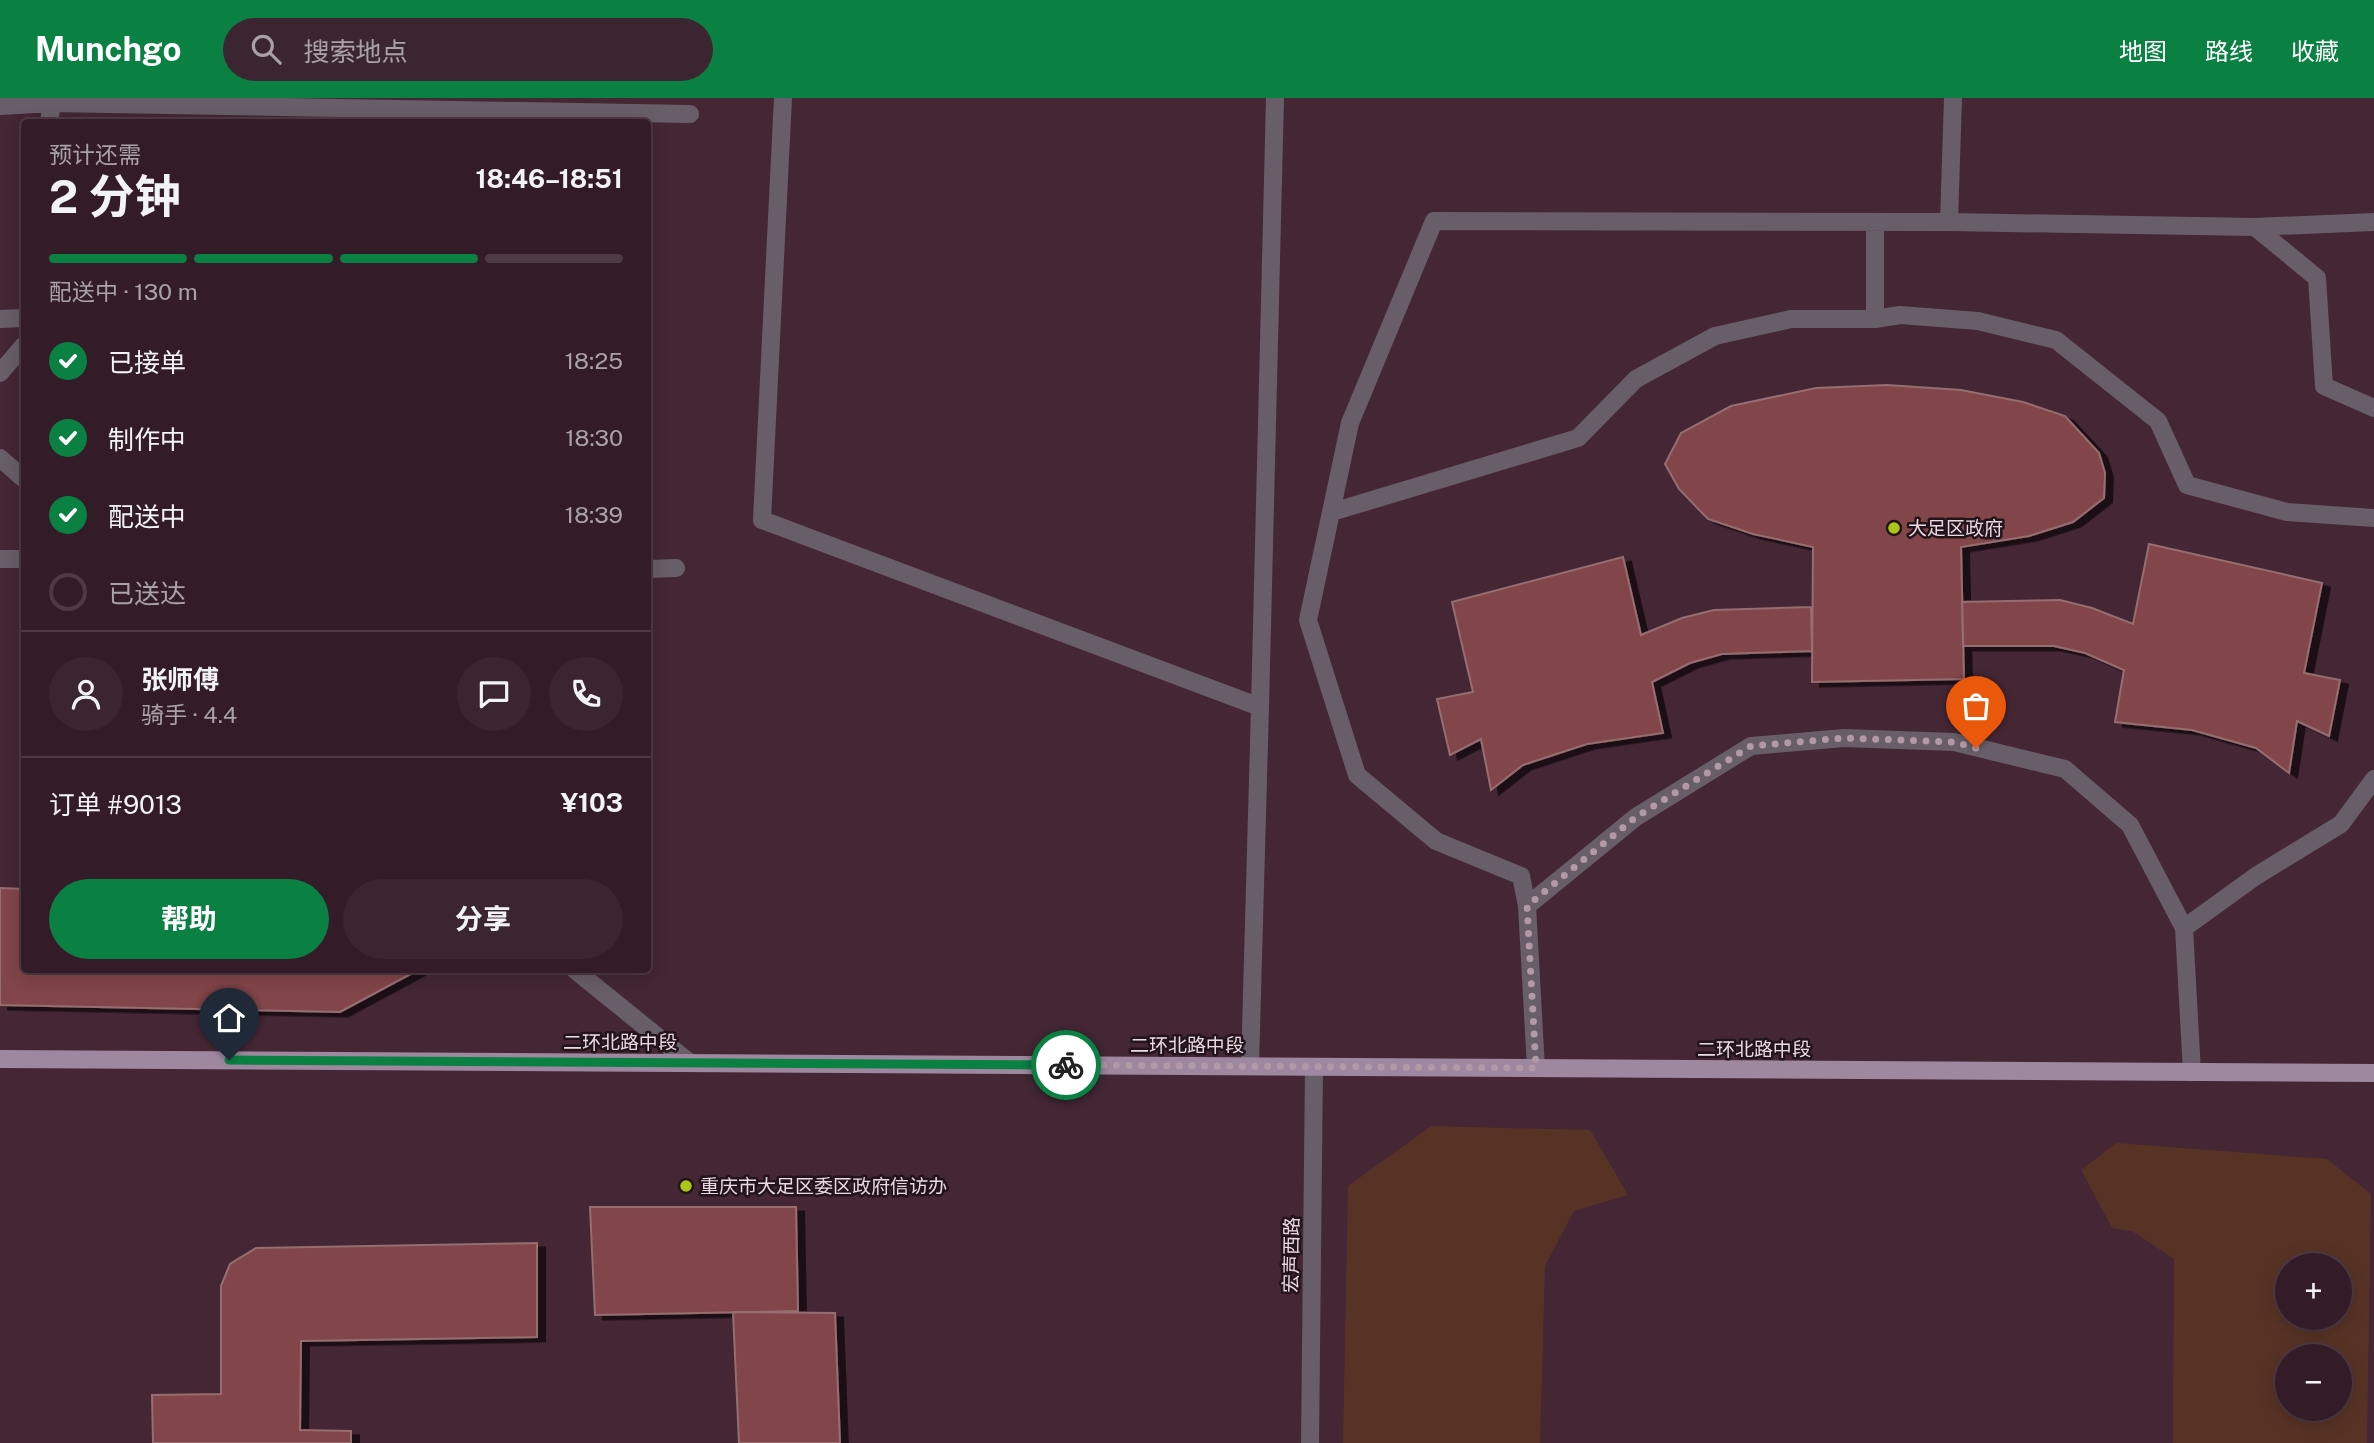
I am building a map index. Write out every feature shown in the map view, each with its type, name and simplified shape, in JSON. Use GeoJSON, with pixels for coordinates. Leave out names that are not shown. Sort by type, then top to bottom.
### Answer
{"type":"FeatureCollection","features":[{"type":"Feature","properties":{"kind":"main road","name":"二环北路中段"},"geometry":{"type":"LineString","coordinates":[[0,1059],[2374,1073]]}},
{"type":"Feature","properties":{"kind":"street"},"geometry":{"type":"LineString","coordinates":[[783,98],[762,520],[1260,707]]}},
{"type":"Feature","properties":{"kind":"street"},"geometry":{"type":"LineString","coordinates":[[1251,1066],[1275,98]]}},
{"type":"Feature","properties":{"kind":"street"},"geometry":{"type":"LineString","coordinates":[[1949,222],[1952,98]]}},
{"type":"Feature","properties":{"kind":"street"},"geometry":{"type":"LineString","coordinates":[[0,106],[52,100],[690,114]]}},
{"type":"Feature","properties":{"kind":"street"},"geometry":{"type":"LineString","coordinates":[[49,119],[52,100]]}},
{"type":"Feature","properties":{"kind":"street"},"geometry":{"type":"LineString","coordinates":[[1536,1068],[1527,906],[1521,877],[1436,841],[1357,775],[1308,620],[1350,423],[1434,221],[1949,222],[2255,227],[2374,222]]}},
{"type":"Feature","properties":{"kind":"street"},"geometry":{"type":"LineString","coordinates":[[1875,222],[1875,318]]}},
{"type":"Feature","properties":{"kind":"street"},"geometry":{"type":"LineString","coordinates":[[2255,227],[2318,278],[2324,386],[2374,408]]}},
{"type":"Feature","properties":{"kind":"street"},"geometry":{"type":"LineString","coordinates":[[1332,512],[1578,438],[1636,379],[1715,336],[1791,319],[1900,315],[1978,321],[2056,340],[2158,421],[2187,485],[2287,512],[2374,518]]}},
{"type":"Feature","properties":{"kind":"street"},"geometry":{"type":"LineString","coordinates":[[0,319],[21,318]]}},
{"type":"Feature","properties":{"kind":"street"},"geometry":{"type":"LineString","coordinates":[[0,373],[21,348]]}},
{"type":"Feature","properties":{"kind":"street"},"geometry":{"type":"LineString","coordinates":[[0,458],[21,476]]}},
{"type":"Feature","properties":{"kind":"street"},"geometry":{"type":"LineString","coordinates":[[0,559],[21,559]]}},
{"type":"Feature","properties":{"kind":"street"},"geometry":{"type":"LineString","coordinates":[[651,569],[676,568]]}},
{"type":"Feature","properties":{"kind":"street"},"geometry":{"type":"LineString","coordinates":[[1527,906],[1636,817],[1751,746],[1844,738],[1954,742],[2065,769],[2130,825],[2184,928],[2192,1072]]}},
{"type":"Feature","properties":{"kind":"street"},"geometry":{"type":"LineString","coordinates":[[2184,928],[2256,876],[2341,824],[2374,779]]}},
{"type":"Feature","properties":{"kind":"street"},"geometry":{"type":"LineString","coordinates":[[579,973],[690,1063]]}},
{"type":"Feature","properties":{"kind":"street","name":"宏声西路"},"geometry":{"type":"LineString","coordinates":[[1310,1443],[1314,1067]]}},
{"type":"Feature","properties":{"kind":"shaded area"},"geometry":{"type":"Polygon","coordinates":[[[1431,1126],[1590,1130],[1628,1195],[1574,1211],[1545,1266],[1540,1443],[1343,1443],[1348,1186],[1431,1126]]]}},
{"type":"Feature","properties":{"kind":"shaded area"},"geometry":{"type":"Polygon","coordinates":[[[2116,1143],[2327,1159],[2371,1194],[2367,1443],[2173,1443],[2174,1259],[2132,1231],[2112,1228],[2081,1170],[2116,1143]]]}},
{"type":"Feature","properties":{"kind":"building","name":"大足区政府"},"geometry":{"type":"Polygon","coordinates":[[[1887,385],[1961,390],[2023,402],[2065,416],[2099,453],[2105,473],[2104,498],[2073,522],[2029,536],[1961,547],[1964,679],[1812,682],[1813,547],[1753,534],[1708,519],[1679,489],[1665,464],[1681,433],[1731,406],[1816,388],[1887,385]]]}},
{"type":"Feature","properties":{"kind":"building"},"geometry":{"type":"Polygon","coordinates":[[[2149,544],[2322,583],[2304,673],[2340,680],[2329,736],[2297,721],[2289,773],[2256,748],[2192,730],[2115,722],[2124,670],[2085,653],[2054,646],[1963,646],[1962,602],[2060,600],[2092,608],[2133,624],[2149,544]]]}},
{"type":"Feature","properties":{"kind":"building"},"geometry":{"type":"Polygon","coordinates":[[[1623,557],[1641,635],[1682,618],[1714,610],[1811,607],[1812,651],[1722,654],[1690,663],[1652,682],[1663,733],[1587,744],[1523,765],[1491,790],[1481,739],[1450,755],[1437,699],[1473,692],[1452,602],[1623,557]]]}},
{"type":"Feature","properties":{"kind":"building"},"geometry":{"type":"Polygon","coordinates":[[[0,888],[21,889],[21,973],[412,973],[340,1012],[0,1005],[0,888]]]}},
{"type":"Feature","properties":{"kind":"building"},"geometry":{"type":"Polygon","coordinates":[[[590,1207],[796,1207],[798,1311],[595,1315],[590,1207]]]}},
{"type":"Feature","properties":{"kind":"building"},"geometry":{"type":"Polygon","coordinates":[[[537,1243],[537,1337],[301,1341],[300,1430],[351,1431],[351,1443],[153,1443],[152,1395],[221,1394],[221,1286],[230,1264],[256,1248],[537,1243]]]}},
{"type":"Feature","properties":{"kind":"building"},"geometry":{"type":"Polygon","coordinates":[[[733,1312],[835,1313],[840,1443],[739,1443],[733,1312]]]}},
{"type":"Feature","properties":{"kind":"way so far"},"geometry":{"type":"LineString","coordinates":[[1066,1065],[1536,1068],[1527,906],[1636,817],[1751,746],[1844,738],[1954,742],[1976,748]]}},
{"type":"Feature","properties":{"kind":"place","name":"大足区政府"},"geometry":{"type":"Point","coordinates":[1894,528]}},
{"type":"Feature","properties":{"kind":"place","name":"重庆市大足区委区政府信访办"},"geometry":{"type":"Point","coordinates":[686,1186]}},
{"type":"Feature","properties":{"kind":"route"},"geometry":{"type":"LineString","coordinates":[[229,1060],[1066,1065]]}}]}
